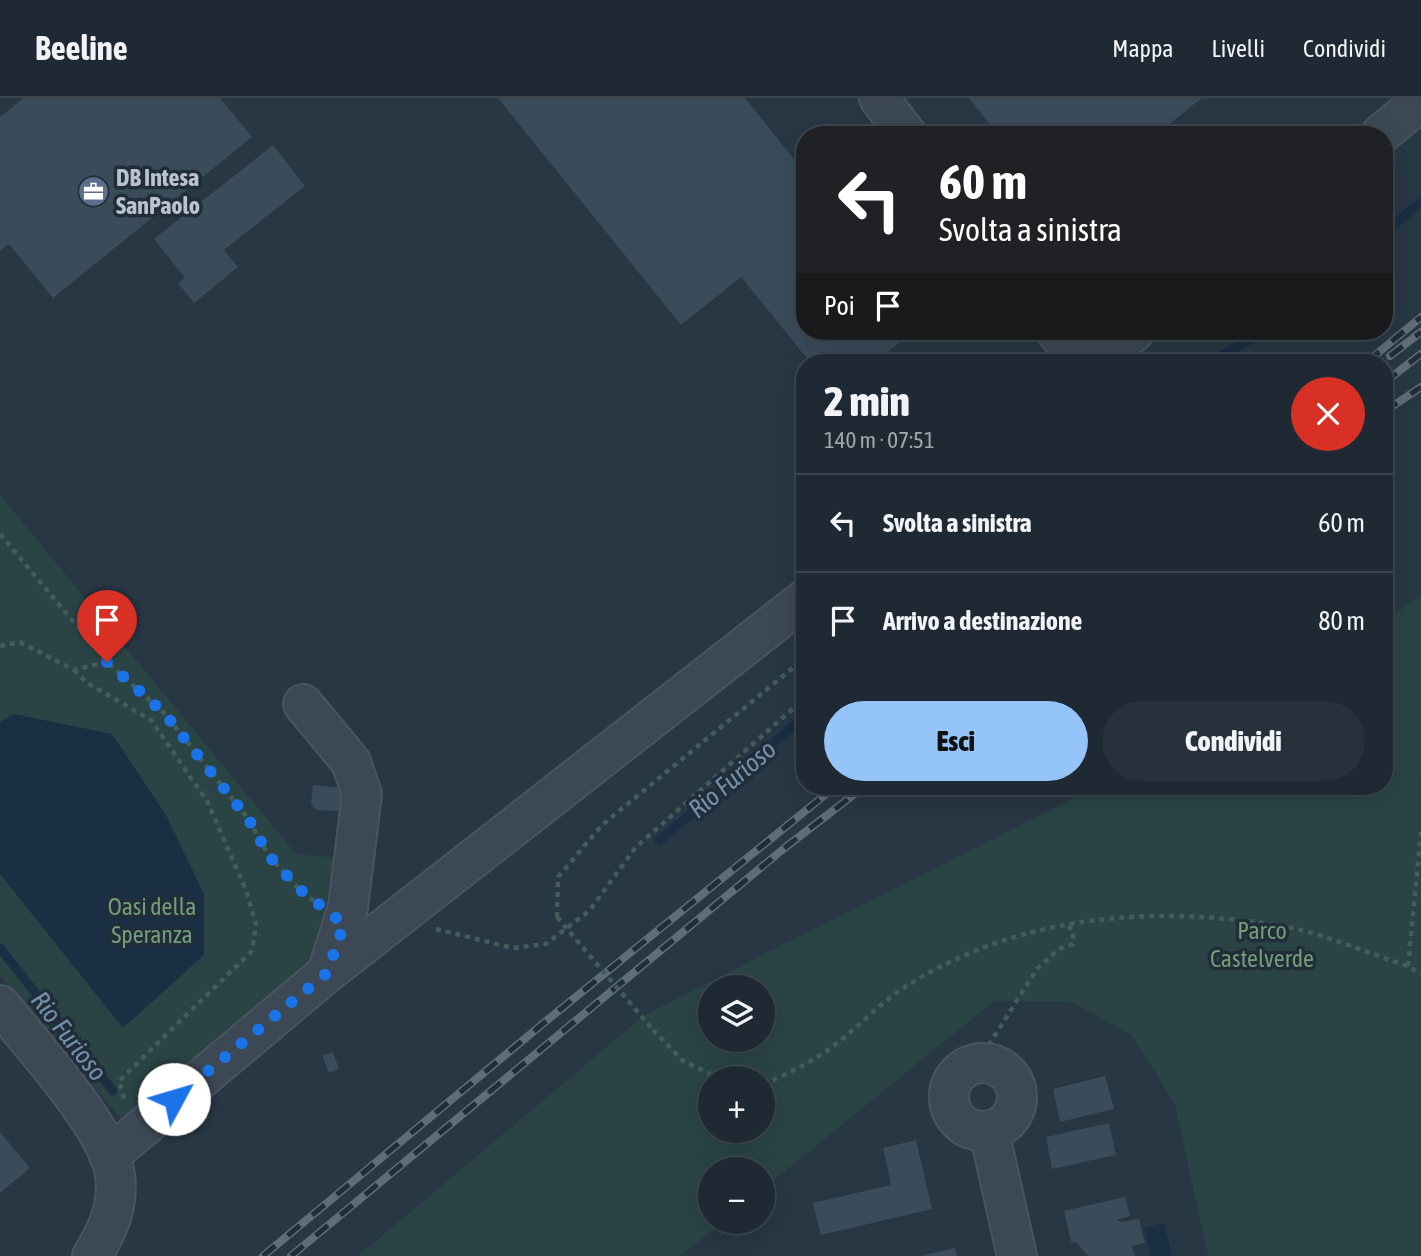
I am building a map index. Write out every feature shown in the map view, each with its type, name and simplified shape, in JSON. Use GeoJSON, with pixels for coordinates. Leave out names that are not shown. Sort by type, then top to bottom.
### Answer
{"type":"FeatureCollection","features":[{"type":"Feature","properties":{"kind":"street"},"geometry":{"type":"LineString","coordinates":[[879,98],[900,126]]}},
{"type":"Feature","properties":{"kind":"street"},"geometry":{"type":"LineString","coordinates":[[1391,126],[1421,102]]}},
{"type":"Feature","properties":{"kind":"street"},"geometry":{"type":"LineString","coordinates":[[1063,340],[1074,354]]}},
{"type":"Feature","properties":{"kind":"street"},"geometry":{"type":"LineString","coordinates":[[1106,354],[1124,340]]}},
{"type":"Feature","properties":{"kind":"street"},"geometry":{"type":"LineString","coordinates":[[92,1256],[109,1229],[115,1202],[115,1173],[121,1144],[393,920],[796,606]]}},
{"type":"Feature","properties":{"kind":"street"},"geometry":{"type":"LineString","coordinates":[[303,704],[351,762],[362,794],[344,924],[327,973]]}},
{"type":"Feature","properties":{"kind":"street"},"geometry":{"type":"LineString","coordinates":[[0,1005],[84,1109],[121,1144]]}},
{"type":"Feature","properties":{"kind":"street"},"geometry":{"type":"LineString","coordinates":[[978,1062],[967,1066],[952,1081],[949,1102],[959,1121],[978,1131],[989,1130],[1017,1256]]}},
{"type":"Feature","properties":{"kind":"path"},"geometry":{"type":"LineString","coordinates":[[0,534],[107,662],[165,714],[249,820],[276,864],[298,888],[344,924]]}},
{"type":"Feature","properties":{"kind":"path"},"geometry":{"type":"LineString","coordinates":[[0,646],[20,642],[74,670],[88,682],[151,720],[206,801],[246,890],[256,925],[252,951],[119,1081],[121,1144]]}},
{"type":"Feature","properties":{"kind":"path"},"geometry":{"type":"LineString","coordinates":[[74,670],[107,662]]}},
{"type":"Feature","properties":{"kind":"path"},"geometry":{"type":"LineString","coordinates":[[698,1068],[683,1061],[653,1030],[557,917],[558,877],[602,825],[796,665]]}},
{"type":"Feature","properties":{"kind":"path"},"geometry":{"type":"LineString","coordinates":[[393,920],[513,948],[546,944],[589,911],[636,847],[796,706]]}},
{"type":"Feature","properties":{"kind":"path"},"geometry":{"type":"LineString","coordinates":[[1408,966],[1421,832]]}},
{"type":"Feature","properties":{"kind":"path"},"geometry":{"type":"LineString","coordinates":[[775,1079],[823,1054],[904,988],[1013,936],[1064,923],[1125,916],[1210,918],[1290,928],[1408,966],[1421,974]]}},
{"type":"Feature","properties":{"kind":"path"},"geometry":{"type":"LineString","coordinates":[[978,1062],[1037,969],[1059,949],[1073,944],[1073,930],[1064,923]]}},
{"type":"Feature","properties":{"kind":"green space","name":"Oasi della Speranza"},"geometry":{"type":"Polygon","coordinates":[[[0,495],[296,854],[341,858],[337,904],[291,1004],[133,1133],[0,976],[0,495]]]}},
{"type":"Feature","properties":{"kind":"green space","name":"Parco Castelverde"},"geometry":{"type":"Polygon","coordinates":[[[1421,597],[1421,1256],[1208,1256],[1175,1105],[1132,1035],[1072,1002],[994,1001],[775,1179],[775,1157],[698,1157],[698,1234],[708,1234],[680,1256],[358,1256],[646,1014],[698,988],[698,1052],[775,1052],[775,975],[723,975],[1080,795],[1393,795],[1393,614],[1421,597]]]}},
{"type":"Feature","properties":{"kind":"water"},"geometry":{"type":"Polygon","coordinates":[[[14,714],[112,734],[166,815],[204,894],[204,955],[123,1028],[0,874],[0,722],[14,714]]]}},
{"type":"Feature","properties":{"kind":"water"},"geometry":{"type":"Polygon","coordinates":[[[1164,1223],[1172,1256],[1151,1256],[1144,1228],[1164,1223]]]}},
{"type":"Feature","properties":{"kind":"building","name":"DB Intesa SanPaolo"},"geometry":{"type":"Polygon","coordinates":[[[24,98],[220,98],[252,137],[53,298],[9,244],[0,251],[0,117],[24,98]]]}},
{"type":"Feature","properties":{"kind":"building"},"geometry":{"type":"Polygon","coordinates":[[[498,98],[745,98],[796,162],[796,340],[903,340],[885,354],[804,354],[741,277],[681,325],[498,98]]]}},
{"type":"Feature","properties":{"kind":"building"},"geometry":{"type":"Polygon","coordinates":[[[969,98],[1202,98],[1167,126],[991,126],[969,98]]]}},
{"type":"Feature","properties":{"kind":"building"},"geometry":{"type":"Polygon","coordinates":[[[273,145],[305,186],[224,250],[238,267],[194,303],[178,283],[185,278],[154,239],[273,145]]]}},
{"type":"Feature","properties":{"kind":"building"},"geometry":{"type":"Polygon","coordinates":[[[313,785],[342,788],[339,811],[316,810],[311,803],[313,785]]]}},
{"type":"Feature","properties":{"kind":"building"},"geometry":{"type":"Polygon","coordinates":[[[333,1052],[339,1069],[329,1073],[322,1055],[333,1052]]]}},
{"type":"Feature","properties":{"kind":"building"},"geometry":{"type":"Polygon","coordinates":[[[1105,1076],[1114,1109],[1060,1122],[1053,1089],[1105,1076]]]}},
{"type":"Feature","properties":{"kind":"building"},"geometry":{"type":"Polygon","coordinates":[[[1109,1123],[1116,1155],[1052,1169],[1046,1137],[1109,1123]]]}},
{"type":"Feature","properties":{"kind":"building"},"geometry":{"type":"Polygon","coordinates":[[[0,1132],[30,1168],[0,1193],[0,1132]]]}},
{"type":"Feature","properties":{"kind":"building"},"geometry":{"type":"Polygon","coordinates":[[[916,1140],[932,1209],[821,1235],[813,1203],[891,1185],[883,1148],[916,1140]]]}},
{"type":"Feature","properties":{"kind":"building"},"geometry":{"type":"Polygon","coordinates":[[[1125,1197],[1130,1216],[1116,1220],[1121,1222],[1139,1219],[1145,1243],[1132,1246],[1135,1256],[1088,1256],[1076,1242],[1071,1242],[1064,1211],[1125,1197]]]}},
{"type":"Feature","properties":{"kind":"building"},"geometry":{"type":"Polygon","coordinates":[[[955,1248],[957,1256],[924,1256],[924,1255],[955,1248]]]}},
{"type":"Feature","properties":{"kind":"waterway"},"geometry":{"type":"LineString","coordinates":[[1393,225],[1421,202]]}},
{"type":"Feature","properties":{"kind":"waterway"},"geometry":{"type":"LineString","coordinates":[[1225,354],[1249,340]]}},
{"type":"Feature","properties":{"kind":"waterway","name":"Rio Furioso"},"geometry":{"type":"LineString","coordinates":[[659,841],[796,724]]}},
{"type":"Feature","properties":{"kind":"waterway","name":"Rio Furioso"},"geometry":{"type":"LineString","coordinates":[[0,948],[113,1091]]}},
{"type":"Feature","properties":{"kind":"railway"},"geometry":{"type":"LineString","coordinates":[[1377,354],[1421,317]]}},
{"type":"Feature","properties":{"kind":"railway"},"geometry":{"type":"LineString","coordinates":[[1393,354],[1421,332]]}},
{"type":"Feature","properties":{"kind":"railway"},"geometry":{"type":"LineString","coordinates":[[1393,376],[1421,354]]}},
{"type":"Feature","properties":{"kind":"railway"},"geometry":{"type":"LineString","coordinates":[[1393,406],[1421,387]]}},
{"type":"Feature","properties":{"kind":"railway"},"geometry":{"type":"LineString","coordinates":[[263,1256],[825,795]]}},
{"type":"Feature","properties":{"kind":"railway"},"geometry":{"type":"LineString","coordinates":[[291,1256],[787,846],[853,795]]}},
{"type":"Feature","properties":{"kind":"place","name":"DB Intesa SanPaolo"},"geometry":{"type":"Point","coordinates":[93,191]}},
{"type":"Feature","properties":{"kind":"route"},"geometry":{"type":"LineString","coordinates":[[107,662],[126,682],[165,714],[249,820],[269,856],[298,888],[344,924],[327,973],[174,1099]]}}]}
